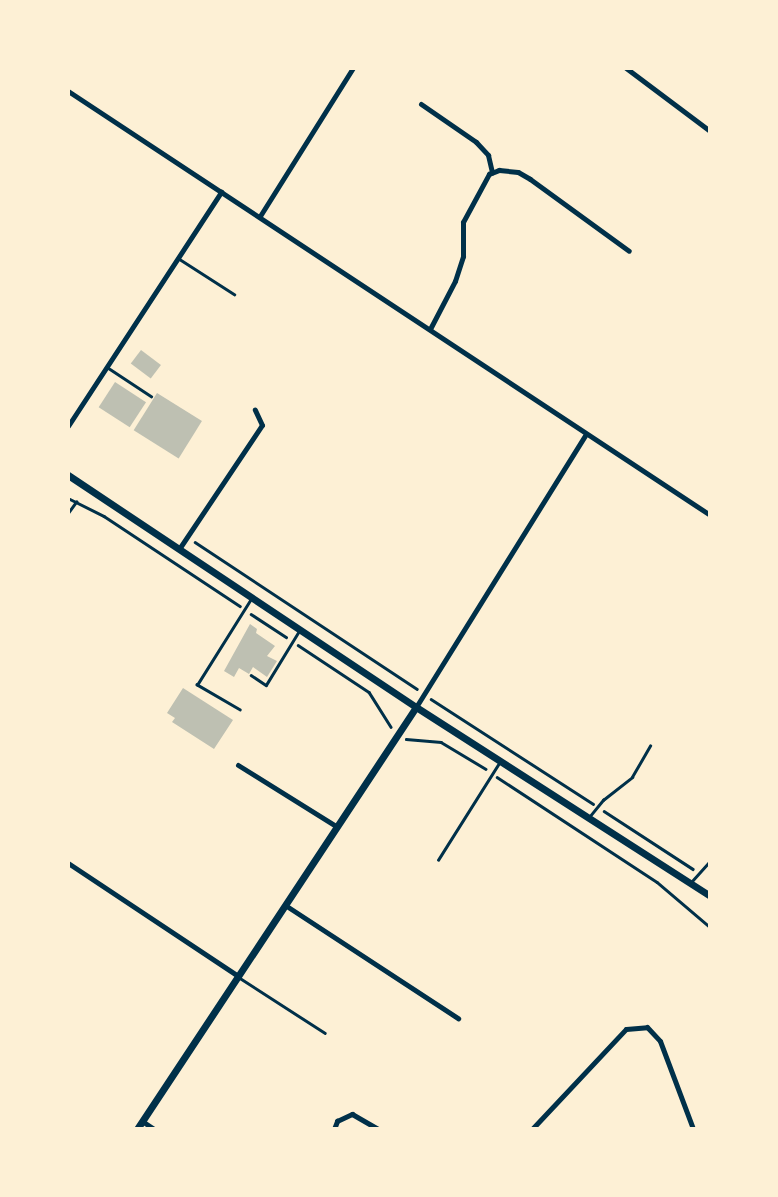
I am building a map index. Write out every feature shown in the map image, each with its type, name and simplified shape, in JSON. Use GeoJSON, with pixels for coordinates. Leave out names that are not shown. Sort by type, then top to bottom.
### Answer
{"type":"FeatureCollection","features":[{"type":"Feature","properties":{"kind":"street"},"geometry":{"type":"LineString","coordinates":[[260,216],[353,68]]}},
{"type":"Feature","properties":{"kind":"street"},"geometry":{"type":"LineString","coordinates":[[626,68],[710,131]]}},
{"type":"Feature","properties":{"kind":"street"},"geometry":{"type":"LineString","coordinates":[[68,91],[430,329],[585,435],[710,515]]}},
{"type":"Feature","properties":{"kind":"street"},"geometry":{"type":"LineString","coordinates":[[421,104],[476,142],[488,155],[492,173]]}},
{"type":"Feature","properties":{"kind":"street"},"geometry":{"type":"LineString","coordinates":[[430,329],[455,281],[463,257],[463,222],[480,188],[492,173]]}},
{"type":"Feature","properties":{"kind":"street"},"geometry":{"type":"LineString","coordinates":[[492,173],[518,173],[530,179],[629,251]]}},
{"type":"Feature","properties":{"kind":"street"},"geometry":{"type":"LineString","coordinates":[[68,426],[221,192]]}},
{"type":"Feature","properties":{"kind":"street"},"geometry":{"type":"LineString","coordinates":[[179,549],[262,425],[255,410]]}},
{"type":"Feature","properties":{"kind":"street"},"geometry":{"type":"LineString","coordinates":[[137,1129],[416,707],[585,435]]}},
{"type":"Feature","properties":{"kind":"street"},"geometry":{"type":"LineString","coordinates":[[68,475],[416,707],[710,896]]}},
{"type":"Feature","properties":{"kind":"street"},"geometry":{"type":"LineString","coordinates":[[238,765],[337,826]]}},
{"type":"Feature","properties":{"kind":"street"},"geometry":{"type":"LineString","coordinates":[[68,863],[238,976]]}},
{"type":"Feature","properties":{"kind":"street"},"geometry":{"type":"LineString","coordinates":[[285,905],[458,1018]]}},
{"type":"Feature","properties":{"kind":"street"},"geometry":{"type":"LineString","coordinates":[[532,1129],[626,1029],[647,1027],[660,1041],[693,1129]]}},
{"type":"Feature","properties":{"kind":"street"},"geometry":{"type":"LineString","coordinates":[[334,1129],[337,1121],[352,1114],[378,1129]]}},
{"type":"Feature","properties":{"kind":"street"},"geometry":{"type":"LineString","coordinates":[[142,1121],[154,1129]]}},
{"type":"Feature","properties":{"kind":"lane"},"geometry":{"type":"LineString","coordinates":[[178,258],[234,294]]}},
{"type":"Feature","properties":{"kind":"lane"},"geometry":{"type":"LineString","coordinates":[[107,367],[151,396]]}},
{"type":"Feature","properties":{"kind":"lane"},"geometry":{"type":"LineString","coordinates":[[240,710],[197,685],[252,598]]}},
{"type":"Feature","properties":{"kind":"lane"},"geometry":{"type":"LineString","coordinates":[[251,675],[266,685],[300,630]]}},
{"type":"Feature","properties":{"kind":"lane"},"geometry":{"type":"LineString","coordinates":[[588,818],[597,806],[632,777],[650,746]]}},
{"type":"Feature","properties":{"kind":"lane"},"geometry":{"type":"LineString","coordinates":[[438,860],[501,760]]}},
{"type":"Feature","properties":{"kind":"lane"},"geometry":{"type":"LineString","coordinates":[[690,884],[710,861]]}},
{"type":"Feature","properties":{"kind":"lane"},"geometry":{"type":"LineString","coordinates":[[238,976],[325,1033]]}},
{"type":"Feature","properties":{"kind":"path"},"geometry":{"type":"LineString","coordinates":[[68,513],[76,502]]}},
{"type":"Feature","properties":{"kind":"path"},"geometry":{"type":"LineString","coordinates":[[187,537],[698,873]]}},
{"type":"Feature","properties":{"kind":"path"},"geometry":{"type":"LineString","coordinates":[[396,735],[408,740],[441,742],[657,882],[710,927]]}},
{"type":"Feature","properties":{"kind":"building"},"geometry":{"type":"Polygon","coordinates":[[[141,350],[161,365],[151,379],[131,364],[141,350]]]}},
{"type":"Feature","properties":{"kind":"building"},"geometry":{"type":"Polygon","coordinates":[[[115,382],[146,402],[130,427],[99,407],[115,382]]]}},
{"type":"Feature","properties":{"kind":"building"},"geometry":{"type":"Polygon","coordinates":[[[157,393],[202,421],[179,458],[134,430],[157,393]]]}},
{"type":"Feature","properties":{"kind":"building"},"geometry":{"type":"Polygon","coordinates":[[[250,624],[257,629],[256,633],[275,646],[267,656],[277,661],[267,677],[253,667],[249,674],[239,668],[234,677],[224,671],[250,624]]]}},
{"type":"Feature","properties":{"kind":"building"},"geometry":{"type":"Polygon","coordinates":[[[183,688],[233,720],[214,749],[172,722],[175,718],[167,713],[183,688]]]}}]}
